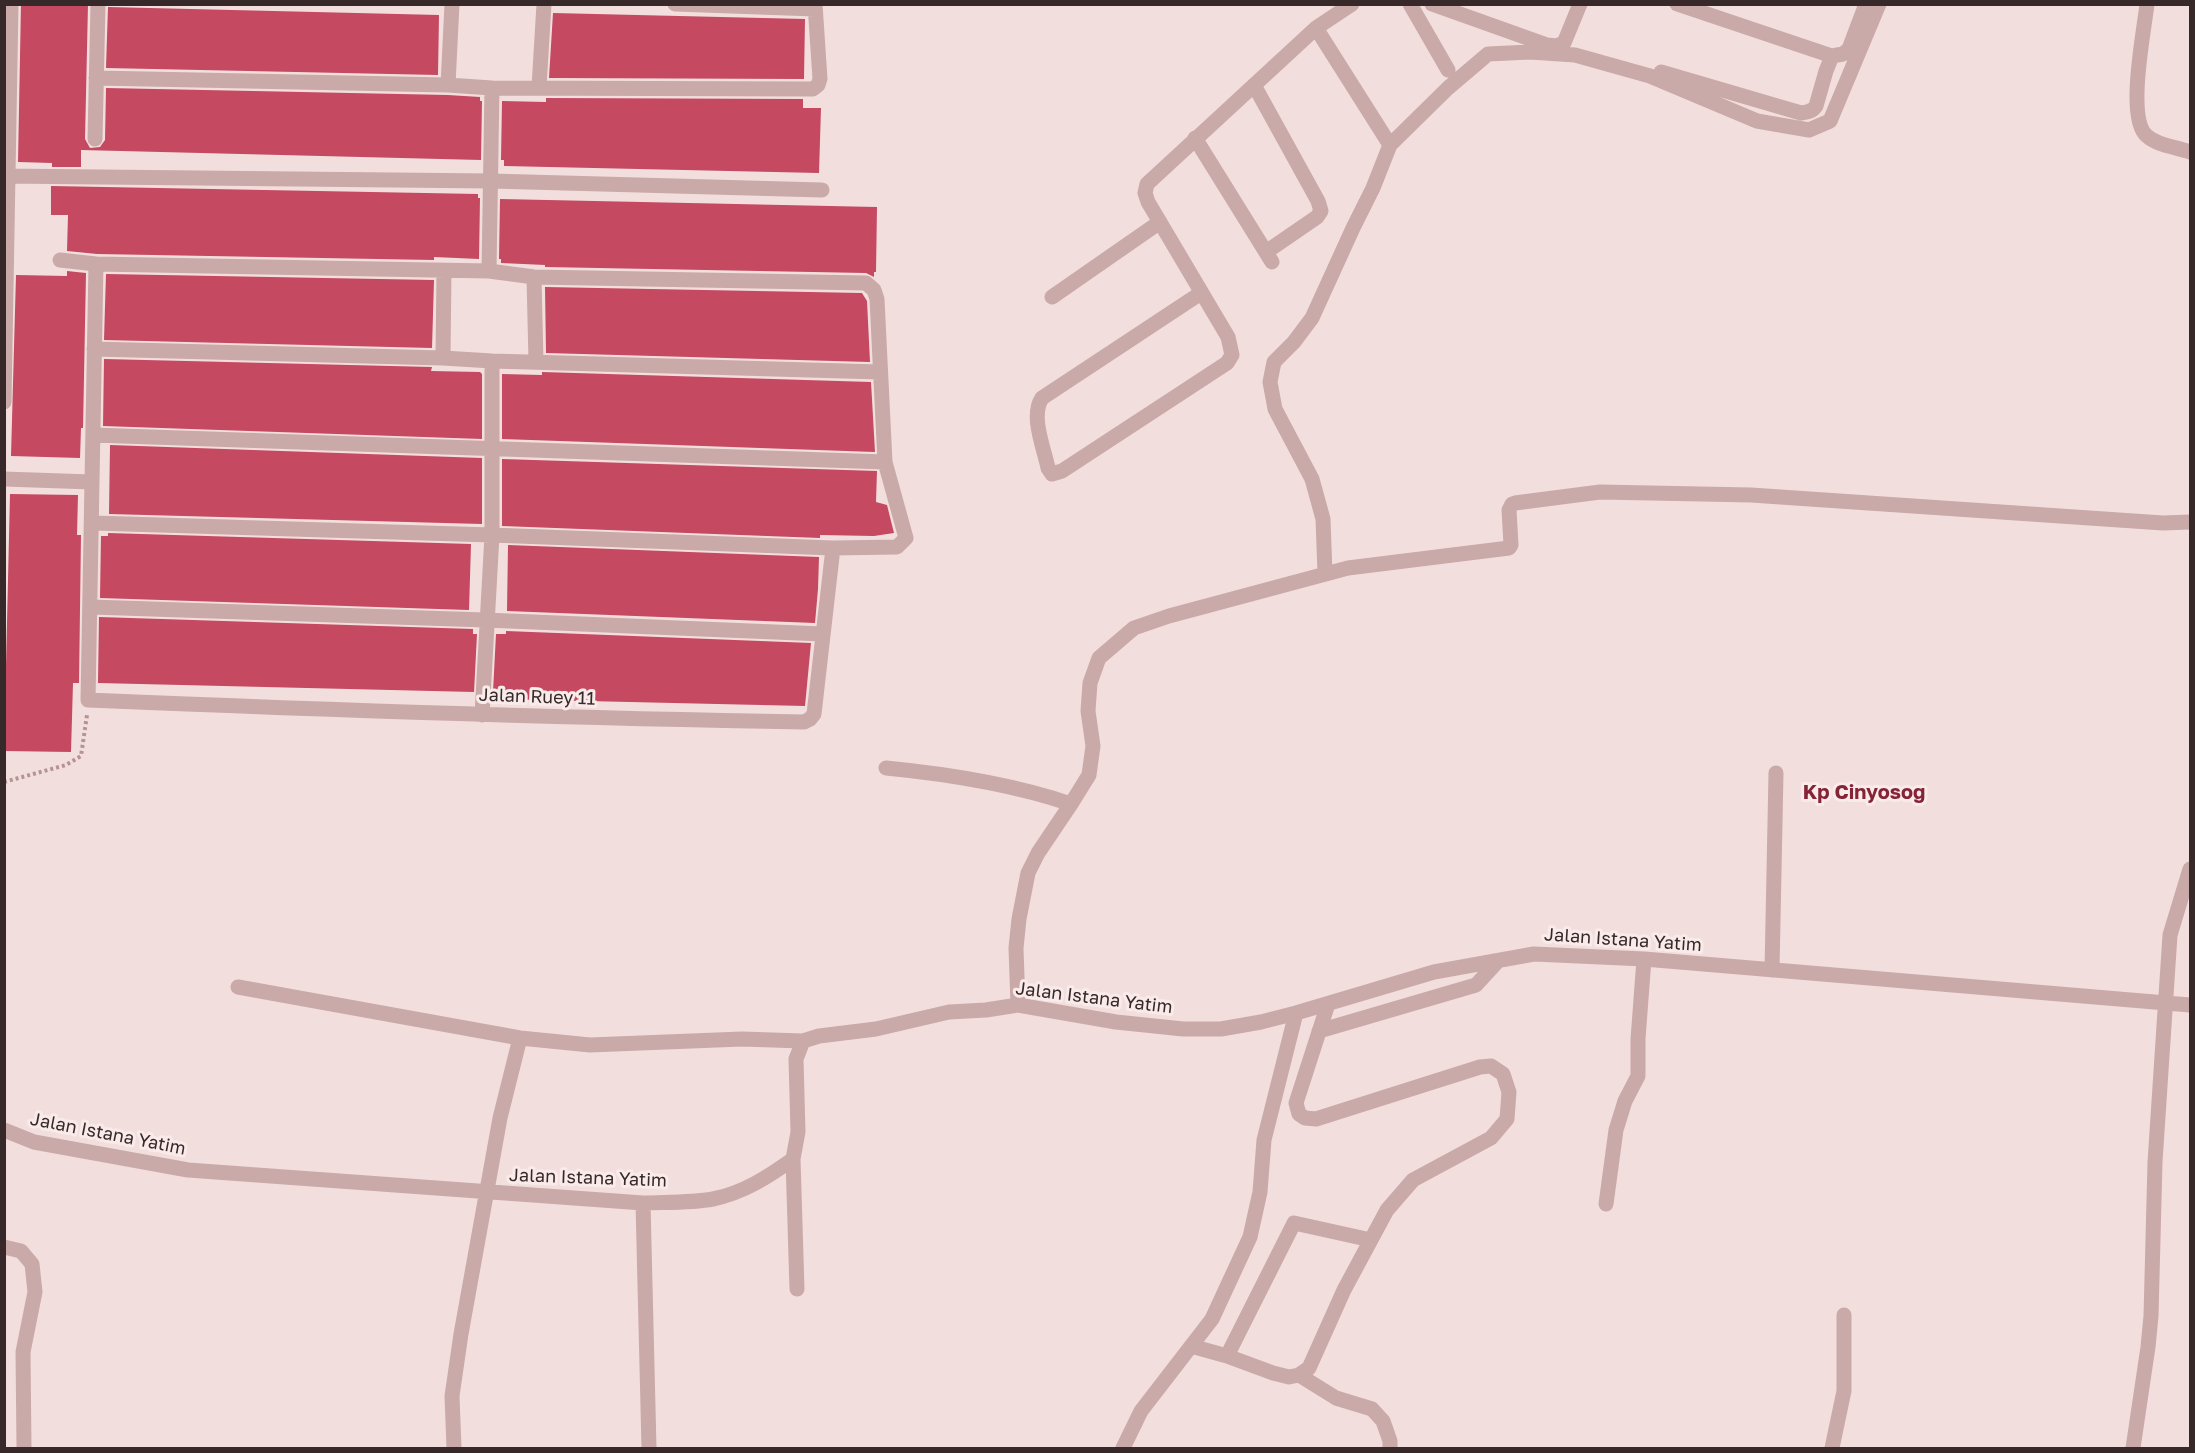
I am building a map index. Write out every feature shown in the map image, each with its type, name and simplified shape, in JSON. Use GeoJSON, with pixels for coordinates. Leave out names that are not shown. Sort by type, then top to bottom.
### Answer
{"type":"FeatureCollection","features":[{"type":"Feature","properties":{"kind":"street"},"geometry":{"type":"LineString","coordinates":[[4,402],[11,4]]}},
{"type":"Feature","properties":{"kind":"street"},"geometry":{"type":"LineString","coordinates":[[95,139],[98,4]]}},
{"type":"Feature","properties":{"kind":"street"},"geometry":{"type":"LineString","coordinates":[[448,85],[452,4]]}},
{"type":"Feature","properties":{"kind":"street"},"geometry":{"type":"LineString","coordinates":[[539,87],[544,4]]}},
{"type":"Feature","properties":{"kind":"street"},"geometry":{"type":"LineString","coordinates":[[96,78],[448,85],[492,88],[813,89],[818,85],[820,78],[815,7],[675,4]]}},
{"type":"Feature","properties":{"kind":"street"},"geometry":{"type":"LineString","coordinates":[[1201,293],[1042,398],[1038,403],[1037,417],[1048,468],[1052,474],[1062,471],[1227,363],[1232,355],[1231,346],[1145,193],[1147,183],[1316,28],[1352,4]]}},
{"type":"Feature","properties":{"kind":"street"},"geometry":{"type":"LineString","coordinates":[[1410,4],[1448,70]]}},
{"type":"Feature","properties":{"kind":"street"},"geometry":{"type":"LineString","coordinates":[[1432,4],[1547,45],[1556,46],[1564,43],[1801,113],[1814,110],[1832,56]]}},
{"type":"Feature","properties":{"kind":"street"},"geometry":{"type":"LineString","coordinates":[[1564,43],[1580,4]]}},
{"type":"Feature","properties":{"kind":"street"},"geometry":{"type":"LineString","coordinates":[[1677,4],[1832,56],[1843,54],[1848,50],[1866,4]]}},
{"type":"Feature","properties":{"kind":"street"},"geometry":{"type":"LineString","coordinates":[[1325,573],[1323,519],[1312,478],[1275,409],[1270,382],[1274,362],[1294,342],[1312,318],[1373,188],[1388,142],[1488,54],[1530,52],[1575,55],[1650,76],[1757,121],[1809,130],[1830,121],[1879,4]]}},
{"type":"Feature","properties":{"kind":"street"},"geometry":{"type":"LineString","coordinates":[[2147,4],[2137,92],[2136,113],[2140,128],[2147,137],[2190,152]]}},
{"type":"Feature","properties":{"kind":"street"},"geometry":{"type":"LineString","coordinates":[[1316,28],[1388,142]]}},
{"type":"Feature","properties":{"kind":"street"},"geometry":{"type":"LineString","coordinates":[[1196,138],[1269,257],[1317,217],[1321,211],[1318,201],[1254,85]]}},
{"type":"Feature","properties":{"kind":"street"},"geometry":{"type":"LineString","coordinates":[[489,271],[492,88]]}},
{"type":"Feature","properties":{"kind":"street"},"geometry":{"type":"LineString","coordinates":[[7,176],[491,181],[822,189]]}},
{"type":"Feature","properties":{"kind":"street"},"geometry":{"type":"LineString","coordinates":[[1052,297],[1160,222]]}},
{"type":"Feature","properties":{"kind":"street"},"geometry":{"type":"LineString","coordinates":[[60,260],[96,264],[489,271],[534,277],[866,283],[874,290],[878,299],[885,462],[906,538],[897,547],[834,548],[93,523]]}},
{"type":"Feature","properties":{"kind":"street"},"geometry":{"type":"LineString","coordinates":[[88,700],[96,264]]}},
{"type":"Feature","properties":{"kind":"street"},"geometry":{"type":"LineString","coordinates":[[443,358],[444,271]]}},
{"type":"Feature","properties":{"kind":"street"},"geometry":{"type":"LineString","coordinates":[[534,277],[536,362]]}},
{"type":"Feature","properties":{"kind":"street"},"geometry":{"type":"LineString","coordinates":[[94,349],[880,372]]}},
{"type":"Feature","properties":{"kind":"street"},"geometry":{"type":"LineString","coordinates":[[482,715],[485,620],[492,535],[492,361]]}},
{"type":"Feature","properties":{"kind":"street"},"geometry":{"type":"LineString","coordinates":[[93,435],[885,462]]}},
{"type":"Feature","properties":{"kind":"street"},"geometry":{"type":"LineString","coordinates":[[4,479],[92,483]]}},
{"type":"Feature","properties":{"kind":"street"},"geometry":{"type":"LineString","coordinates":[[1018,1005],[1016,948],[1018,919],[1028,873],[1038,853],[1089,775],[1093,746],[1088,711],[1090,683],[1099,658],[1134,628],[1181,612],[1348,568],[1509,548],[1511,545],[1509,510],[1512,504],[1600,492],[1751,495],[2163,523],[2190,522]]}},
{"type":"Feature","properties":{"kind":"street","name":"Jalan Ruey 11"},"geometry":{"type":"LineString","coordinates":[[88,700],[482,715],[804,722],[814,714],[834,548]]}},
{"type":"Feature","properties":{"kind":"street"},"geometry":{"type":"LineString","coordinates":[[91,607],[823,634]]}},
{"type":"Feature","properties":{"kind":"street"},"geometry":{"type":"LineString","coordinates":[[886,768],[935,772],[1071,804]]}},
{"type":"Feature","properties":{"kind":"street"},"geometry":{"type":"LineString","coordinates":[[1772,970],[1776,773]]}},
{"type":"Feature","properties":{"kind":"street"},"geometry":{"type":"LineString","coordinates":[[2133,1449],[2151,1316],[2155,1162],[2170,935],[2190,869]]}},
{"type":"Feature","properties":{"kind":"street","name":"Jalan Istana Yatim"},"geometry":{"type":"LineString","coordinates":[[238,987],[520,1038],[590,1045],[742,1039],[803,1041],[819,1036],[876,1029],[949,1012],[1018,1005],[1116,1022],[1183,1029],[1221,1029],[1296,1013],[1434,972],[1534,954],[1644,959],[2190,1005]]}},
{"type":"Feature","properties":{"kind":"street"},"geometry":{"type":"LineString","coordinates":[[1606,1204],[1616,1130],[1625,1101],[1638,1076],[1638,1039],[1644,959]]}},
{"type":"Feature","properties":{"kind":"street"},"geometry":{"type":"LineString","coordinates":[[1319,1031],[1476,985],[1498,961]]}},
{"type":"Feature","properties":{"kind":"street"},"geometry":{"type":"LineString","coordinates":[[1191,1346],[1273,1373],[1289,1377],[1299,1376],[1309,1368],[1344,1290],[1387,1210],[1413,1180],[1491,1138],[1507,1119],[1509,1092],[1503,1074],[1491,1066],[1316,1119],[1305,1118],[1299,1114],[1296,1103],[1328,1004]]}},
{"type":"Feature","properties":{"kind":"street"},"geometry":{"type":"LineString","coordinates":[[1123,1449],[1141,1411],[1212,1319],[1250,1237],[1260,1192],[1264,1140],[1296,1013]]}},
{"type":"Feature","properties":{"kind":"street"},"geometry":{"type":"LineString","coordinates":[[454,1449],[452,1396],[500,1118],[520,1038]]}},
{"type":"Feature","properties":{"kind":"street"},"geometry":{"type":"LineString","coordinates":[[797,1289],[793,1160],[798,1132],[796,1059],[803,1041]]}},
{"type":"Feature","properties":{"kind":"street","name":"Jalan Istana Yatim"},"geometry":{"type":"LineString","coordinates":[[6,1136],[188,1170],[643,1203],[712,1199],[740,1191],[767,1178],[793,1160]]}},
{"type":"Feature","properties":{"kind":"street"},"geometry":{"type":"LineString","coordinates":[[643,1203],[649,1449]]}},
{"type":"Feature","properties":{"kind":"street"},"geometry":{"type":"LineString","coordinates":[[1227,1356],[1294,1223],[1371,1240]]}},
{"type":"Feature","properties":{"kind":"street"},"geometry":{"type":"LineString","coordinates":[[4,1247],[21,1251],[32,1264],[35,1292],[23,1352],[24,1449]]}},
{"type":"Feature","properties":{"kind":"street"},"geometry":{"type":"LineString","coordinates":[[1832,1449],[1844,1391],[1844,1315]]}},
{"type":"Feature","properties":{"kind":"street"},"geometry":{"type":"LineString","coordinates":[[1299,1376],[1336,1398],[1372,1409],[1383,1421],[1390,1441],[1390,1449]]}},
{"type":"Feature","properties":{"kind":"path"},"geometry":{"type":"LineString","coordinates":[[4,782],[66,765],[81,756],[88,700]]}},
{"type":"Feature","properties":{"kind":"building"},"geometry":{"type":"Polygon","coordinates":[[[21,4],[88,4],[85,139],[90,148],[100,147],[105,140],[106,88],[448,95],[480,97],[482,101],[481,160],[81,150],[81,167],[52,167],[52,163],[18,162],[21,4]]]}},
{"type":"Feature","properties":{"kind":"building"},"geometry":{"type":"Polygon","coordinates":[[[108,7],[439,15],[438,75],[106,68],[108,7]]]}},
{"type":"Feature","properties":{"kind":"building"},"geometry":{"type":"Polygon","coordinates":[[[553,13],[805,19],[804,79],[549,78],[553,13]]]}},
{"type":"Feature","properties":{"kind":"building"},"geometry":{"type":"Polygon","coordinates":[[[546,98],[803,99],[803,108],[821,108],[819,173],[504,166],[504,160],[501,160],[502,101],[546,102],[546,98]]]}},
{"type":"Feature","properties":{"kind":"building"},"geometry":{"type":"Polygon","coordinates":[[[51,186],[478,194],[480,198],[479,259],[97,254],[67,251],[68,215],[51,215],[51,186]]]}},
{"type":"Feature","properties":{"kind":"building"},"geometry":{"type":"Polygon","coordinates":[[[500,199],[877,207],[876,272],[874,272],[874,277],[866,273],[545,267],[545,265],[501,263],[499,259],[500,199]]]}},
{"type":"Feature","properties":{"kind":"building"},"geometry":{"type":"Polygon","coordinates":[[[67,271],[86,273],[83,428],[81,428],[80,458],[11,456],[16,275],[67,276],[67,271]]]}},
{"type":"Feature","properties":{"kind":"building"},"geometry":{"type":"Polygon","coordinates":[[[106,274],[434,280],[432,348],[104,340],[106,274]]]}},
{"type":"Feature","properties":{"kind":"building"},"geometry":{"type":"Polygon","coordinates":[[[545,287],[862,293],[867,301],[870,362],[546,353],[545,287]]]}},
{"type":"Feature","properties":{"kind":"building"},"geometry":{"type":"Polygon","coordinates":[[[104,359],[432,367],[431,371],[480,372],[482,374],[482,439],[103,426],[104,359]]]}},
{"type":"Feature","properties":{"kind":"building"},"geometry":{"type":"Polygon","coordinates":[[[542,372],[871,382],[875,452],[502,439],[502,374],[542,375],[542,372]]]}},
{"type":"Feature","properties":{"kind":"building"},"geometry":{"type":"Polygon","coordinates":[[[110,445],[482,458],[482,524],[109,514],[110,445]]]}},
{"type":"Feature","properties":{"kind":"building"},"geometry":{"type":"Polygon","coordinates":[[[502,459],[877,471],[876,502],[887,505],[894,533],[874,536],[820,535],[820,538],[502,526],[502,459]]]}},
{"type":"Feature","properties":{"kind":"building"},"geometry":{"type":"Polygon","coordinates":[[[10,494],[78,495],[77,535],[81,535],[79,683],[73,683],[71,752],[4,751],[10,494]]]}},
{"type":"Feature","properties":{"kind":"building"},"geometry":{"type":"Polygon","coordinates":[[[108,533],[471,544],[469,610],[100,598],[101,536],[108,536],[108,533]]]}},
{"type":"Feature","properties":{"kind":"building"},"geometry":{"type":"Polygon","coordinates":[[[508,545],[819,557],[815,623],[507,611],[508,545]]]}},
{"type":"Feature","properties":{"kind":"building"},"geometry":{"type":"Polygon","coordinates":[[[99,617],[473,629],[473,634],[477,634],[474,692],[98,683],[99,617]]]}},
{"type":"Feature","properties":{"kind":"building"},"geometry":{"type":"Polygon","coordinates":[[[506,631],[811,643],[805,706],[498,699],[498,692],[493,692],[496,634],[506,634],[506,631]]]}},
{"type":"Feature","properties":{"kind":"district","name":"Kp Cinyosog"},"geometry":{"type":"Point","coordinates":[1864,793]}}]}
